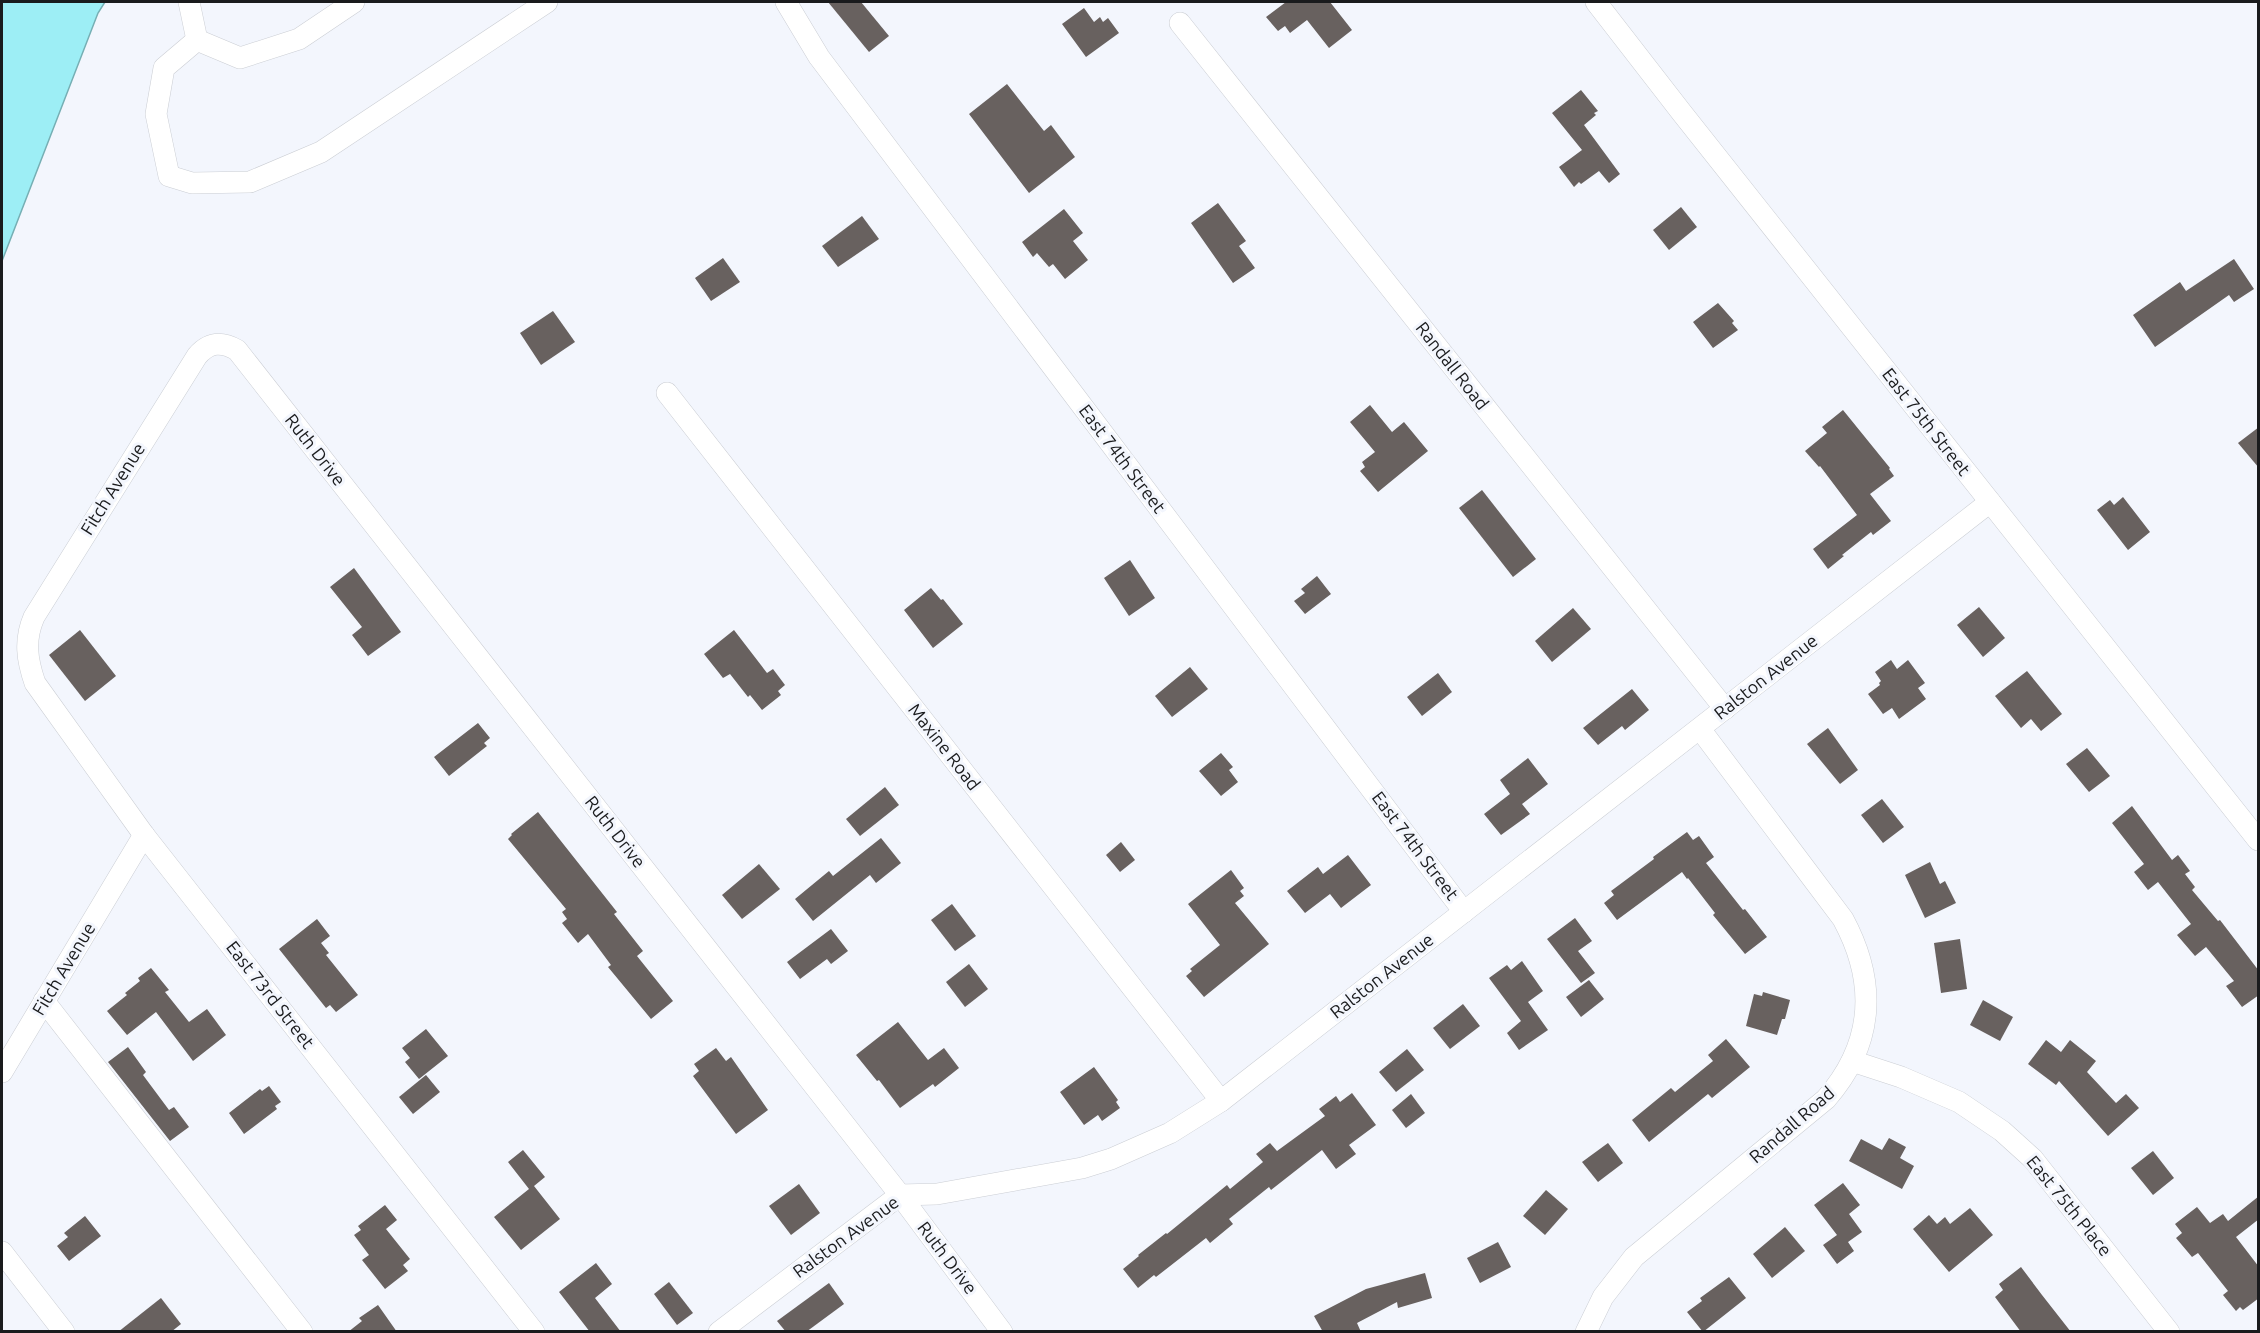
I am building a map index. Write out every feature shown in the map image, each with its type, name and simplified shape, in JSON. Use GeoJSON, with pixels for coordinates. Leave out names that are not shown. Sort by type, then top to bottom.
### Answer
{"type":"FeatureCollection","features":[{"type":"Feature","properties":{"kind":"street"},"geometry":{"type":"LineString","coordinates":[[189,2],[197,40]]}},
{"type":"Feature","properties":{"kind":"street"},"geometry":{"type":"LineString","coordinates":[[197,40],[240,58],[299,39],[354,2]]}},
{"type":"Feature","properties":{"kind":"street"},"geometry":{"type":"LineString","coordinates":[[197,40],[164,68],[156,114],[169,176],[192,183],[250,182],[321,152],[547,2]]}},
{"type":"Feature","properties":{"kind":"street","name":"East 74th Street"},"geometry":{"type":"LineString","coordinates":[[786,2],[819,57],[1464,912]]}},
{"type":"Feature","properties":{"kind":"street","name":"East 75th Street"},"geometry":{"type":"LineString","coordinates":[[1596,2],[2259,840]]}},
{"type":"Feature","properties":{"kind":"street"},"geometry":{"type":"LineString","coordinates":[[1607,2],[1627,41]]}},
{"type":"Feature","properties":{"kind":"street","name":"Randall Road"},"geometry":{"type":"LineString","coordinates":[[1179,23],[1725,709]]}},
{"type":"Feature","properties":{"kind":"street","name":"Fitch Avenue"},"geometry":{"type":"LineString","coordinates":[[27,649],[29,629],[34,616],[112,490],[197,356],[208,346],[219,343]]}},
{"type":"Feature","properties":{"kind":"street","name":"Ruth Drive"},"geometry":{"type":"LineString","coordinates":[[219,343],[237,350],[900,1195],[1002,1332]]}},
{"type":"Feature","properties":{"kind":"street","name":"Maxine Road"},"geometry":{"type":"LineString","coordinates":[[668,393],[1221,1101]]}},
{"type":"Feature","properties":{"kind":"street","name":"Ralston Avenue"},"geometry":{"type":"LineString","coordinates":[[719,1332],[900,1195],[937,1194],[1082,1168],[1153,1142],[1193,1120],[1221,1101],[1990,502]]}},
{"type":"Feature","properties":{"kind":"street","name":"East 73rd Street"},"geometry":{"type":"LineString","coordinates":[[27,649],[28,664],[42,696],[144,835],[534,1332]]}},
{"type":"Feature","properties":{"kind":"street","name":"Randall Road"},"geometry":{"type":"LineString","coordinates":[[1586,1332],[1603,1297],[1634,1257],[1822,1103],[1838,1084],[1852,1061],[1865,1021],[1864,968],[1854,938],[1843,919],[1700,729]]}},
{"type":"Feature","properties":{"kind":"street","name":"Fitch Avenue"},"geometry":{"type":"LineString","coordinates":[[2,1072],[144,835]]}},
{"type":"Feature","properties":{"kind":"street"},"geometry":{"type":"LineString","coordinates":[[44,1001],[302,1332]]}},
{"type":"Feature","properties":{"kind":"street","name":"East 75th Place"},"geometry":{"type":"LineString","coordinates":[[1852,1061],[1901,1077],[1959,1102],[2002,1131],[2033,1159],[2169,1332]]}},
{"type":"Feature","properties":{"kind":"street"},"geometry":{"type":"LineString","coordinates":[[2,1252],[64,1332]]}},
{"type":"Feature","properties":{"kind":"water"},"geometry":{"type":"Polygon","coordinates":[[[2,2],[105,2],[98,13],[2,261],[2,2]]]}},
{"type":"Feature","properties":{"kind":"building"},"geometry":{"type":"Polygon","coordinates":[[[828,2],[861,2],[889,36],[869,52],[828,2]]]}},
{"type":"Feature","properties":{"kind":"building"},"geometry":{"type":"Polygon","coordinates":[[[1286,2],[1330,2],[1352,30],[1329,48],[1307,20],[1290,33],[1285,26],[1278,31],[1266,17],[1286,2]]]}},
{"type":"Feature","properties":{"kind":"building"},"geometry":{"type":"Polygon","coordinates":[[[1084,8],[1094,22],[1100,17],[1103,22],[1108,18],[1119,33],[1086,57],[1062,24],[1084,8]]]}},
{"type":"Feature","properties":{"kind":"building"},"geometry":{"type":"Polygon","coordinates":[[[1007,84],[1044,131],[1051,125],[1075,157],[1029,193],[969,114],[1007,84]]]}},
{"type":"Feature","properties":{"kind":"building"},"geometry":{"type":"Polygon","coordinates":[[[1581,90],[1598,111],[1584,125],[1620,174],[1609,183],[1599,171],[1574,187],[1559,167],[1582,150],[1552,113],[1581,90]]]}},
{"type":"Feature","properties":{"kind":"building"},"geometry":{"type":"Polygon","coordinates":[[[1218,203],[1246,241],[1239,246],[1255,268],[1233,283],[1191,223],[1218,203]]]}},
{"type":"Feature","properties":{"kind":"building"},"geometry":{"type":"Polygon","coordinates":[[[1681,207],[1697,227],[1669,250],[1653,230],[1681,207]]]}},
{"type":"Feature","properties":{"kind":"building"},"geometry":{"type":"Polygon","coordinates":[[[1064,209],[1083,233],[1073,241],[1088,260],[1065,279],[1053,264],[1049,267],[1037,253],[1033,257],[1022,242],[1064,209]]]}},
{"type":"Feature","properties":{"kind":"building"},"geometry":{"type":"Polygon","coordinates":[[[862,216],[879,239],[838,267],[822,246],[862,216]]]}},
{"type":"Feature","properties":{"kind":"building"},"geometry":{"type":"Polygon","coordinates":[[[723,258],[740,282],[711,301],[695,278],[723,258]]]}},
{"type":"Feature","properties":{"kind":"building"},"geometry":{"type":"Polygon","coordinates":[[[2234,259],[2254,289],[2234,302],[2229,295],[2155,347],[2133,315],[2180,282],[2186,291],[2234,259]]]}},
{"type":"Feature","properties":{"kind":"building"},"geometry":{"type":"Polygon","coordinates":[[[1718,303],[1734,321],[1732,323],[1738,330],[1713,348],[1693,322],[1718,303]]]}},
{"type":"Feature","properties":{"kind":"building"},"geometry":{"type":"Polygon","coordinates":[[[553,311],[575,342],[541,365],[520,333],[553,311]]]}},
{"type":"Feature","properties":{"kind":"building"},"geometry":{"type":"Polygon","coordinates":[[[1370,405],[1392,432],[1404,422],[1428,451],[1378,492],[1360,471],[1365,467],[1362,462],[1375,452],[1350,422],[1370,405]]]}},
{"type":"Feature","properties":{"kind":"building"},"geometry":{"type":"Polygon","coordinates":[[[1843,410],[1894,476],[1870,494],[1891,521],[1873,535],[1871,532],[1828,569],[1813,549],[1857,515],[1820,466],[1805,451],[1827,433],[1822,427],[1843,410]]]}},
{"type":"Feature","properties":{"kind":"building"},"geometry":{"type":"Polygon","coordinates":[[[2259,427],[2259,468],[2238,443],[2259,427]]]}},
{"type":"Feature","properties":{"kind":"building"},"geometry":{"type":"Polygon","coordinates":[[[1482,490],[1536,559],[1513,577],[1459,508],[1482,490]]]}},
{"type":"Feature","properties":{"kind":"building"},"geometry":{"type":"Polygon","coordinates":[[[2123,497],[2150,532],[2128,550],[2097,510],[2110,500],[2114,505],[2123,497]]]}},
{"type":"Feature","properties":{"kind":"building"},"geometry":{"type":"Polygon","coordinates":[[[1130,560],[1155,598],[1129,616],[1104,578],[1130,560]]]}},
{"type":"Feature","properties":{"kind":"building"},"geometry":{"type":"Polygon","coordinates":[[[354,568],[401,632],[368,656],[352,635],[362,627],[330,587],[354,568]]]}},
{"type":"Feature","properties":{"kind":"building"},"geometry":{"type":"Polygon","coordinates":[[[1317,576],[1331,594],[1305,614],[1294,601],[1305,593],[1301,589],[1317,576]]]}},
{"type":"Feature","properties":{"kind":"building"},"geometry":{"type":"Polygon","coordinates":[[[931,588],[963,624],[933,648],[904,610],[931,588]]]}},
{"type":"Feature","properties":{"kind":"building"},"geometry":{"type":"Polygon","coordinates":[[[1979,607],[2005,638],[1983,657],[1957,625],[1979,607]]]}},
{"type":"Feature","properties":{"kind":"building"},"geometry":{"type":"Polygon","coordinates":[[[1573,608],[1591,629],[1552,662],[1535,641],[1573,608]]]}},
{"type":"Feature","properties":{"kind":"building"},"geometry":{"type":"Polygon","coordinates":[[[80,630],[116,676],[85,701],[49,655],[80,630]]]}},
{"type":"Feature","properties":{"kind":"building"},"geometry":{"type":"Polygon","coordinates":[[[734,630],[767,673],[773,669],[785,685],[778,691],[781,695],[762,710],[750,695],[748,697],[730,674],[723,678],[704,654],[734,630]]]}},
{"type":"Feature","properties":{"kind":"building"},"geometry":{"type":"Polygon","coordinates":[[[1891,660],[1897,669],[1908,660],[1925,683],[1918,688],[1926,699],[1899,719],[1892,708],[1883,714],[1868,694],[1880,685],[1881,681],[1875,672],[1891,660]]]}},
{"type":"Feature","properties":{"kind":"building"},"geometry":{"type":"Polygon","coordinates":[[[1190,667],[1208,689],[1172,717],[1155,696],[1190,667]]]}},
{"type":"Feature","properties":{"kind":"building"},"geometry":{"type":"Polygon","coordinates":[[[2027,671],[2062,714],[2041,731],[2031,719],[2021,728],[1995,696],[2027,671]]]}},
{"type":"Feature","properties":{"kind":"building"},"geometry":{"type":"Polygon","coordinates":[[[1438,673],[1452,692],[1422,716],[1407,697],[1438,673]]]}},
{"type":"Feature","properties":{"kind":"building"},"geometry":{"type":"Polygon","coordinates":[[[1632,689],[1649,710],[1625,730],[1622,726],[1598,745],[1583,728],[1632,689]]]}},
{"type":"Feature","properties":{"kind":"building"},"geometry":{"type":"Polygon","coordinates":[[[478,723],[490,738],[484,743],[487,746],[449,776],[434,757],[478,723]]]}},
{"type":"Feature","properties":{"kind":"building"},"geometry":{"type":"Polygon","coordinates":[[[1828,728],[1858,770],[1840,784],[1807,744],[1828,728]]]}},
{"type":"Feature","properties":{"kind":"building"},"geometry":{"type":"Polygon","coordinates":[[[2087,748],[2110,776],[2089,792],[2066,764],[2087,748]]]}},
{"type":"Feature","properties":{"kind":"building"},"geometry":{"type":"Polygon","coordinates":[[[1221,753],[1233,767],[1229,770],[1238,782],[1221,796],[1199,771],[1221,753]]]}},
{"type":"Feature","properties":{"kind":"building"},"geometry":{"type":"Polygon","coordinates":[[[1528,758],[1548,784],[1522,804],[1530,814],[1501,835],[1484,814],[1510,794],[1500,780],[1528,758]]]}},
{"type":"Feature","properties":{"kind":"building"},"geometry":{"type":"Polygon","coordinates":[[[885,787],[899,805],[860,836],[846,819],[885,787]]]}},
{"type":"Feature","properties":{"kind":"building"},"geometry":{"type":"Polygon","coordinates":[[[1882,799],[1904,827],[1883,843],[1861,815],[1882,799]]]}},
{"type":"Feature","properties":{"kind":"building"},"geometry":{"type":"Polygon","coordinates":[[[2132,806],[2172,860],[2178,855],[2190,871],[2185,874],[2195,887],[2192,890],[2218,921],[2220,920],[2259,971],[2259,995],[2242,1007],[2226,986],[2234,981],[2206,947],[2195,956],[2177,935],[2191,924],[2158,882],[2148,890],[2134,872],[2144,864],[2112,823],[2132,806]]]}},
{"type":"Feature","properties":{"kind":"building"},"geometry":{"type":"Polygon","coordinates":[[[538,812],[617,912],[614,914],[643,951],[637,956],[673,1001],[651,1019],[608,967],[611,965],[588,934],[578,943],[562,923],[567,919],[562,912],[566,909],[508,839],[538,812]]]}},
{"type":"Feature","properties":{"kind":"building"},"geometry":{"type":"Polygon","coordinates":[[[1687,832],[1693,840],[1699,836],[1714,857],[1706,863],[1767,937],[1745,954],[1682,872],[1617,920],[1604,903],[1614,895],[1611,891],[1687,832]]]}},
{"type":"Feature","properties":{"kind":"building"},"geometry":{"type":"Polygon","coordinates":[[[881,838],[901,863],[876,883],[870,875],[813,921],[795,899],[829,871],[833,876],[881,838]]]}},
{"type":"Feature","properties":{"kind":"building"},"geometry":{"type":"Polygon","coordinates":[[[1121,842],[1135,860],[1120,872],[1106,855],[1121,842]]]}},
{"type":"Feature","properties":{"kind":"building"},"geometry":{"type":"Polygon","coordinates":[[[1348,855],[1371,885],[1341,908],[1330,894],[1305,913],[1287,891],[1318,867],[1323,874],[1348,855]]]}},
{"type":"Feature","properties":{"kind":"building"},"geometry":{"type":"Polygon","coordinates":[[[1930,862],[1940,884],[1945,881],[1956,903],[1925,918],[1905,875],[1930,862]]]}},
{"type":"Feature","properties":{"kind":"building"},"geometry":{"type":"Polygon","coordinates":[[[759,864],[780,889],[742,919],[722,895],[759,864]]]}},
{"type":"Feature","properties":{"kind":"building"},"geometry":{"type":"Polygon","coordinates":[[[1231,870],[1244,888],[1240,891],[1244,896],[1235,903],[1269,944],[1204,997],[1186,976],[1192,971],[1190,969],[1220,945],[1188,904],[1231,870]]]}},
{"type":"Feature","properties":{"kind":"building"},"geometry":{"type":"Polygon","coordinates":[[[952,904],[976,936],[955,951],[931,920],[952,904]]]}},
{"type":"Feature","properties":{"kind":"building"},"geometry":{"type":"Polygon","coordinates":[[[1575,918],[1592,941],[1578,951],[1595,973],[1581,983],[1547,939],[1575,918]]]}},
{"type":"Feature","properties":{"kind":"building"},"geometry":{"type":"Polygon","coordinates":[[[317,919],[330,936],[321,943],[329,953],[326,955],[358,995],[336,1012],[330,1005],[326,1008],[279,949],[317,919]]]}},
{"type":"Feature","properties":{"kind":"building"},"geometry":{"type":"Polygon","coordinates":[[[831,929],[848,951],[831,964],[827,959],[800,979],[787,962],[831,929]]]}},
{"type":"Feature","properties":{"kind":"building"},"geometry":{"type":"Polygon","coordinates":[[[1960,939],[1967,989],[1941,993],[1934,943],[1960,939]]]}},
{"type":"Feature","properties":{"kind":"building"},"geometry":{"type":"Polygon","coordinates":[[[1522,961],[1543,991],[1528,1002],[1548,1030],[1519,1050],[1507,1033],[1521,1021],[1489,978],[1507,965],[1511,970],[1522,961]]]}},
{"type":"Feature","properties":{"kind":"building"},"geometry":{"type":"Polygon","coordinates":[[[969,964],[988,989],[965,1007],[946,982],[969,964]]]}},
{"type":"Feature","properties":{"kind":"building"},"geometry":{"type":"Polygon","coordinates":[[[151,968],[169,990],[165,992],[189,1022],[207,1009],[226,1035],[193,1061],[156,1012],[127,1035],[107,1011],[127,995],[125,993],[140,981],[138,978],[151,968]]]}},
{"type":"Feature","properties":{"kind":"building"},"geometry":{"type":"Polygon","coordinates":[[[1589,980],[1604,999],[1581,1017],[1566,997],[1589,980]]]}},
{"type":"Feature","properties":{"kind":"building"},"geometry":{"type":"Polygon","coordinates":[[[1763,992],[1790,1000],[1785,1019],[1782,1019],[1777,1035],[1746,1026],[1754,994],[1762,996],[1763,992]]]}},
{"type":"Feature","properties":{"kind":"building"},"geometry":{"type":"Polygon","coordinates":[[[1983,1000],[2013,1017],[2000,1041],[1970,1025],[1983,1000]]]}},
{"type":"Feature","properties":{"kind":"building"},"geometry":{"type":"Polygon","coordinates":[[[1463,1004],[1480,1026],[1450,1049],[1433,1028],[1463,1004]]]}},
{"type":"Feature","properties":{"kind":"building"},"geometry":{"type":"Polygon","coordinates":[[[898,1022],[928,1060],[944,1048],[959,1068],[935,1087],[933,1084],[900,1108],[856,1055],[898,1022]]]}},
{"type":"Feature","properties":{"kind":"building"},"geometry":{"type":"Polygon","coordinates":[[[426,1029],[448,1056],[419,1079],[405,1062],[410,1058],[402,1048],[426,1029]]]}},
{"type":"Feature","properties":{"kind":"building"},"geometry":{"type":"Polygon","coordinates":[[[1726,1039],[1750,1067],[1712,1098],[1708,1094],[1649,1142],[1632,1120],[1671,1088],[1675,1092],[1713,1061],[1708,1055],[1726,1039]]]}},
{"type":"Feature","properties":{"kind":"building"},"geometry":{"type":"Polygon","coordinates":[[[2046,1040],[2061,1052],[2070,1040],[2096,1061],[2087,1072],[2116,1103],[2126,1094],[2139,1108],[2108,1136],[2059,1081],[2056,1085],[2028,1064],[2046,1040]]]}},
{"type":"Feature","properties":{"kind":"building"},"geometry":{"type":"Polygon","coordinates":[[[128,1047],[146,1072],[143,1075],[169,1110],[174,1107],[189,1127],[170,1141],[108,1062],[128,1047]]]}},
{"type":"Feature","properties":{"kind":"building"},"geometry":{"type":"Polygon","coordinates":[[[716,1048],[726,1061],[731,1057],[768,1110],[736,1134],[693,1076],[699,1071],[694,1064],[716,1048]]]}},
{"type":"Feature","properties":{"kind":"building"},"geometry":{"type":"Polygon","coordinates":[[[1407,1049],[1424,1070],[1396,1092],[1379,1072],[1407,1049]]]}},
{"type":"Feature","properties":{"kind":"building"},"geometry":{"type":"Polygon","coordinates":[[[1094,1067],[1118,1100],[1116,1102],[1120,1108],[1102,1121],[1098,1115],[1084,1125],[1060,1092],[1094,1067]]]}},
{"type":"Feature","properties":{"kind":"building"},"geometry":{"type":"Polygon","coordinates":[[[426,1075],[440,1092],[413,1114],[399,1097],[426,1075]]]}},
{"type":"Feature","properties":{"kind":"building"},"geometry":{"type":"Polygon","coordinates":[[[269,1086],[281,1102],[275,1106],[277,1109],[244,1134],[229,1113],[260,1089],[262,1091],[269,1086]]]}},
{"type":"Feature","properties":{"kind":"building"},"geometry":{"type":"Polygon","coordinates":[[[1352,1093],[1376,1125],[1349,1145],[1356,1154],[1336,1169],[1322,1150],[1271,1190],[1269,1187],[1229,1219],[1233,1224],[1210,1243],[1206,1238],[1156,1277],[1154,1275],[1138,1288],[1123,1269],[1138,1255],[1227,1185],[1230,1189],[1263,1162],[1256,1154],[1270,1143],[1277,1151],[1325,1116],[1319,1109],[1336,1096],[1340,1102],[1352,1093]]]}},
{"type":"Feature","properties":{"kind":"building"},"geometry":{"type":"Polygon","coordinates":[[[1411,1094],[1425,1113],[1406,1128],[1392,1110],[1411,1094]]]}},
{"type":"Feature","properties":{"kind":"building"},"geometry":{"type":"Polygon","coordinates":[[[1889,1138],[1906,1147],[1900,1158],[1914,1166],[1902,1189],[1849,1161],[1861,1139],[1882,1150],[1889,1138]]]}},
{"type":"Feature","properties":{"kind":"building"},"geometry":{"type":"Polygon","coordinates":[[[1608,1143],[1623,1163],[1598,1182],[1582,1162],[1608,1143]]]}},
{"type":"Feature","properties":{"kind":"building"},"geometry":{"type":"Polygon","coordinates":[[[523,1150],[545,1177],[534,1186],[560,1219],[521,1250],[494,1217],[529,1189],[508,1162],[523,1150]]]}},
{"type":"Feature","properties":{"kind":"building"},"geometry":{"type":"Polygon","coordinates":[[[2153,1151],[2174,1178],[2153,1195],[2131,1168],[2153,1151]]]}},
{"type":"Feature","properties":{"kind":"building"},"geometry":{"type":"Polygon","coordinates":[[[1843,1183],[1860,1205],[1849,1214],[1862,1232],[1848,1242],[1854,1251],[1837,1264],[1823,1245],[1837,1235],[1814,1205],[1843,1183]]]}},
{"type":"Feature","properties":{"kind":"building"},"geometry":{"type":"Polygon","coordinates":[[[799,1184],[820,1213],[791,1235],[769,1206],[799,1184]]]}},
{"type":"Feature","properties":{"kind":"building"},"geometry":{"type":"Polygon","coordinates":[[[1546,1190],[1568,1209],[1545,1235],[1523,1216],[1546,1190]]]}},
{"type":"Feature","properties":{"kind":"building"},"geometry":{"type":"Polygon","coordinates":[[[2259,1196],[2259,1219],[2236,1237],[2259,1267],[2259,1298],[2243,1310],[2240,1307],[2236,1311],[2223,1295],[2228,1291],[2198,1253],[2192,1257],[2176,1238],[2182,1233],[2175,1224],[2197,1207],[2210,1223],[2223,1214],[2228,1221],[2259,1196]]]}},
{"type":"Feature","properties":{"kind":"building"},"geometry":{"type":"Polygon","coordinates":[[[385,1205],[397,1220],[386,1229],[410,1259],[403,1265],[408,1271],[385,1289],[362,1260],[369,1255],[354,1235],[361,1230],[358,1226],[385,1205]]]}},
{"type":"Feature","properties":{"kind":"building"},"geometry":{"type":"Polygon","coordinates":[[[1970,1208],[1993,1235],[1949,1272],[1913,1229],[1929,1215],[1937,1224],[1945,1217],[1950,1224],[1970,1208]]]}},
{"type":"Feature","properties":{"kind":"building"},"geometry":{"type":"Polygon","coordinates":[[[85,1216],[101,1236],[69,1261],[57,1246],[68,1237],[64,1233],[85,1216]]]}},
{"type":"Feature","properties":{"kind":"building"},"geometry":{"type":"Polygon","coordinates":[[[1785,1227],[1805,1251],[1772,1278],[1753,1254],[1785,1227]]]}},
{"type":"Feature","properties":{"kind":"building"},"geometry":{"type":"Polygon","coordinates":[[[1498,1242],[1511,1267],[1480,1283],[1467,1258],[1498,1242]]]}},
{"type":"Feature","properties":{"kind":"building"},"geometry":{"type":"Polygon","coordinates":[[[596,1263],[612,1284],[595,1298],[621,1332],[590,1332],[559,1292],[596,1263]]]}},
{"type":"Feature","properties":{"kind":"building"},"geometry":{"type":"Polygon","coordinates":[[[2021,1267],[2071,1332],[2021,1332],[1995,1297],[2003,1290],[1999,1284],[2021,1267]]]}},
{"type":"Feature","properties":{"kind":"building"},"geometry":{"type":"Polygon","coordinates":[[[1425,1273],[1432,1298],[1398,1308],[1397,1302],[1357,1323],[1361,1332],[1323,1332],[1314,1316],[1366,1289],[1425,1273]]]}},
{"type":"Feature","properties":{"kind":"building"},"geometry":{"type":"Polygon","coordinates":[[[1729,1277],[1746,1298],[1703,1332],[1687,1312],[1702,1301],[1700,1298],[1729,1277]]]}},
{"type":"Feature","properties":{"kind":"building"},"geometry":{"type":"Polygon","coordinates":[[[669,1282],[693,1313],[677,1325],[654,1294],[669,1282]]]}},
{"type":"Feature","properties":{"kind":"building"},"geometry":{"type":"Polygon","coordinates":[[[829,1283],[844,1304],[806,1332],[786,1332],[777,1321],[829,1283]]]}},
{"type":"Feature","properties":{"kind":"building"},"geometry":{"type":"Polygon","coordinates":[[[161,1298],[181,1324],[171,1332],[118,1332],[161,1298]]]}},
{"type":"Feature","properties":{"kind":"building"},"geometry":{"type":"Polygon","coordinates":[[[378,1305],[397,1332],[348,1332],[362,1321],[359,1318],[378,1305]]]}}]}
